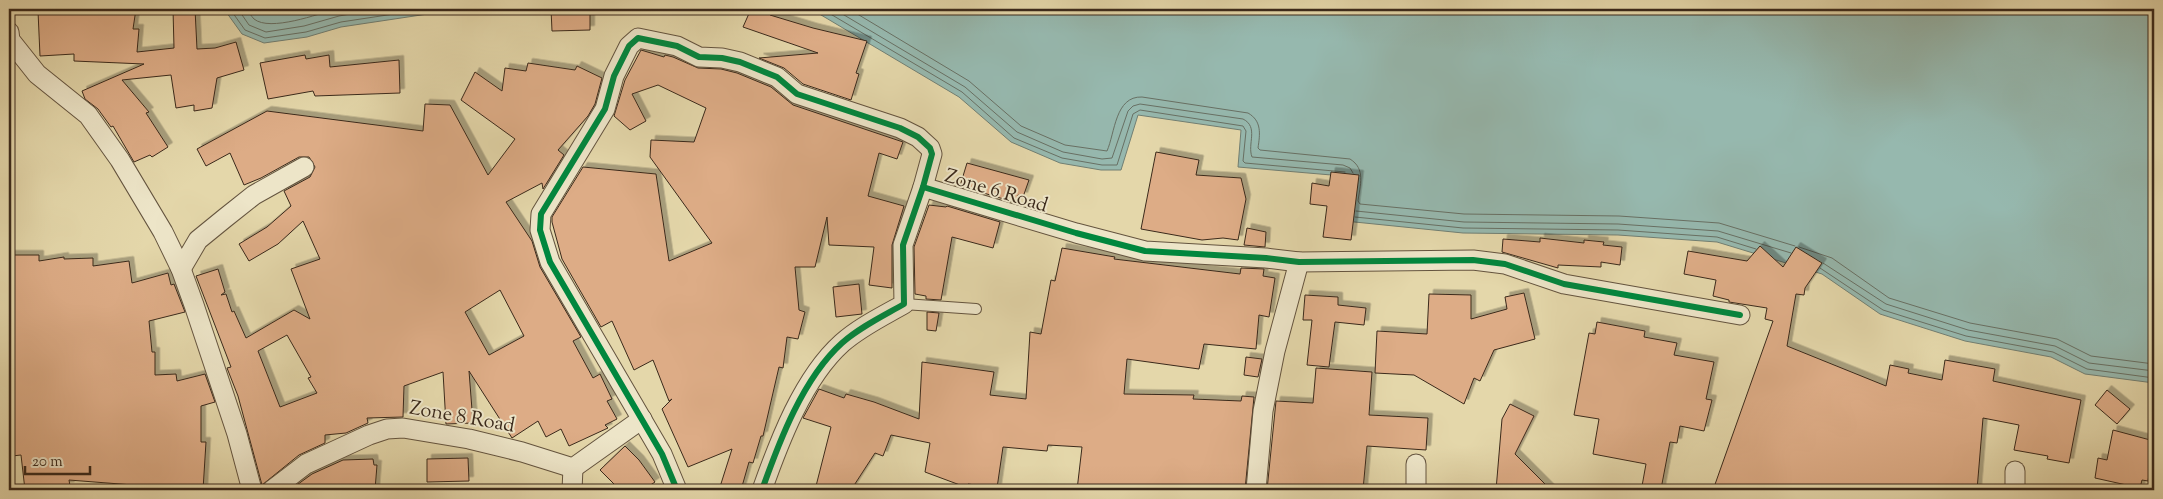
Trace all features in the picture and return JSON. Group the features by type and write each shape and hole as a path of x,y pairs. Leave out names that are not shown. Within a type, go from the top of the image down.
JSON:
{"street":[{"path":"9,32 10,40 37,74 88,115 110,145 163,232 181,269 215,364 252,490"},
{"path":"677,490 662,454 560,281 545,249 540,230 542,214 605,109 614,76 629,46 638,38 677,46 699,57 722,58 740,62 777,77 797,94 900,128 918,137 930,148 932,154 923,187"},
{"path":"181,269 198,240 254,195 304,167"},
{"name":"Zone 6 Road","path":"904,304 903,245 923,187 1076,233 1146,251 1266,258 1299,262 1473,260 1505,264 1564,284 1740,315"},
{"path":"1256,490 1265,402 1275,351 1299,262"},
{"path":"762,490 800,398 816,371 843,342 864,326 904,304"},
{"path":"572,490 573,468 642,419"},
{"name":"Zone 8 Road","path":"272,490 306,464 369,435 387,429 403,428 469,439 522,452 573,468"},
{"path":"1416,464 1416,490"},
{"path":"2015,471 2015,490"}],"lane":[{"path":"904,304 976,309"}],"water":[{"path":"224,9 461,9 341,27 307,37 264,43 242,34"},
{"path":"811,9 2154,9 2154,383 2085,374 2051,357 1965,341 1880,314 1822,274 1717,242 1618,235 1463,233 1335,220 1343,176 1238,167 1241,130 1138,115 1121,170 1101,170 1060,163 1011,142 959,97"}],"building":[{"path":"136,9 133,29 139,29 137,52 174,48 173,9 195,9 197,49 215,48 236,42 244,70 217,78 212,108 194,111 194,105 176,108 171,75 122,80 149,112 146,113 168,147 152,157 150,155 134,162 113,126 111,127 98,109 85,99 82,91 144,64 74,61 74,54 40,56 38,11"},
{"path":"551,9 590,9 590,30 552,31"},
{"path":"751,9 773,9 770,15 867,41 856,73 859,74 851,100 803,84 784,68 759,58 818,53 743,27"},
{"path":"641,50 664,57 665,55 673,57 698,68 721,69 737,73 771,87 793,105 903,142 897,159 879,153 868,196 904,206 892,245 892,288 869,285 874,247 829,245 827,217 815,267 795,267 799,310 805,312 798,339 787,337 783,368 779,367 763,436 761,436 753,463 749,462 741,490 719,490 732,449 688,467 662,409 672,399 669,401 653,360 634,370 612,321 601,327 562,259 552,222 552,217 583,167 656,174 669,261 712,243 650,157 651,140 694,142 706,108 658,85 632,94 646,121 630,130 614,116 625,80"},
{"path":"305,55 306,59 329,55 330,67 399,60 400,93 315,96 313,91 268,99 260,63"},
{"path":"528,63 575,70 577,66 602,78 595,104 588,116 558,150 564,155 543,189 542,183 506,202 532,241 540,267 581,337 573,341 593,378 600,374 612,399 607,401 617,419 605,425 608,428 569,446 561,429 546,437 538,421 512,438 469,371 473,423 446,424 443,372 404,386 403,417 367,418 368,423 346,433 325,435 325,443 299,455 262,485 238,396 227,368 231,367 196,276 218,269 225,292 221,295 226,294 232,312 234,311 246,338 294,310 310,319 291,269 320,259 303,221 278,244 249,261 239,244 267,227 291,206 284,191 310,177 315,167 309,157 299,157 244,185 230,153 206,166 197,149 267,111 423,131 425,104 450,105 488,175 515,139 461,100 475,72 502,91 505,68 526,71","holes":["500,290 524,336 489,355 465,312","287,335 311,377 308,378 317,393 280,407 258,351"]},
{"path":"1156,152 1199,160 1196,175 1241,178 1246,199 1238,240 1223,238 1202,240 1141,229"},
{"path":"967,163 1029,180 1023,197 1018,195 1017,203 960,186"},
{"path":"1331,172 1359,175 1351,240 1323,237 1327,206 1310,204 1312,183 1329,186"},
{"path":"929,205 947,206 1000,222 993,248 952,237 941,300 926,299 926,296 915,294 914,247"},
{"path":"1247,228 1266,232 1265,247 1244,245"},
{"path":"1540,238 1584,243 1584,240 1604,242 1603,245 1622,247 1620,265 1601,262 1601,267 1558,265 1558,268 1502,252 1503,239 1540,242"},
{"path":"1760,246 1783,267 1796,247 1822,263 1805,288 1804,295 1796,294 1787,346 1886,386 1890,365 1909,369 1908,373 1942,380 1945,360 1995,369 1993,381 2081,400 2069,463 2047,459 2048,456 2014,450 2019,425 1983,418 1977,490 1713,490 1773,321 1765,319 1767,308 1729,302 1729,300 1713,296 1716,280 1684,274 1688,251 1747,261"},
{"path":"1062,248 1115,257 1114,259 1240,274 1241,268 1264,269 1263,276 1275,278 1269,317 1259,315 1256,349 1204,344 1199,369 1127,359 1124,394 1194,395 1193,399 1241,401 1242,396 1254,397 1245,490 1077,490 1082,447 1048,445 1047,451 1003,447 997,488 968,484 968,488 925,472 930,443 891,435 883,456 875,453 851,490 815,490 831,427 803,418 819,389 844,398 846,394 874,402 919,419 922,362 994,372 990,395 1026,399 1030,332 1041,334 1051,280 1055,281"},
{"path":"9,255 39,255 39,261 64,257 64,259 93,258 93,266 129,261 132,283 168,273 171,285 174,284 185,312 149,321 152,352 155,352 155,375 176,374 177,381 205,374 215,402 201,406 201,442 206,442 203,490 134,490 133,485 69,480 70,486 25,490 21,455 12,456 9,439"},
{"path":"859,284 862,314 836,317 833,287"},
{"path":"1524,293 1535,339 1494,350 1480,381 1474,378 1464,404 1414,375 1375,373 1377,331 1427,334 1429,294 1471,295 1471,319 1507,309 1505,297"},
{"path":"1305,295 1338,297 1338,305 1366,308 1364,325 1335,322 1329,367 1307,365 1312,320 1303,320"},
{"path":"927,312 939,313 936,331 927,330"},
{"path":"1597,322 1645,331 1644,337 1677,343 1674,355 1714,362 1706,399 1712,400 1704,431 1680,426 1677,443 1670,442 1661,489 1642,486 1646,464 1593,454 1599,419 1574,415 1589,333 1595,334"},
{"path":"1246,357 1262,359 1258,377 1244,375"},
{"path":"1316,368 1372,372 1369,415 1428,418 1426,450 1367,446 1363,490 1267,490 1276,401 1313,403"},
{"path":"2107,390 2130,409 2117,424 2095,405"},
{"path":"1510,404 1534,416 1515,454 1551,490 1496,490 1502,419"},
{"path":"2113,430 2154,441 2148,481 2142,480 2140,488 2095,478 2098,458 2107,460"},
{"path":"625,446 639,460 655,482 643,490 620,490 600,470"},
{"path":"468,458 469,481 427,482 427,459"},
{"path":"373,459 374,465 377,465 375,490 290,490 312,474 343,460"}],"cycle path":[{"path":"677,490 662,454 550,262 540,230 541,214 605,109 614,76 629,46 638,38 677,46 699,57 722,58 740,62 777,77 797,94 900,128 918,137 930,148 932,154 923,187"},
{"path":"762,490 784,432 815,374 842,343 856,332 904,304 903,245 923,187 1076,233 1145,251 1266,258 1299,262 1473,260 1505,264 1564,284 1740,315"}]}
